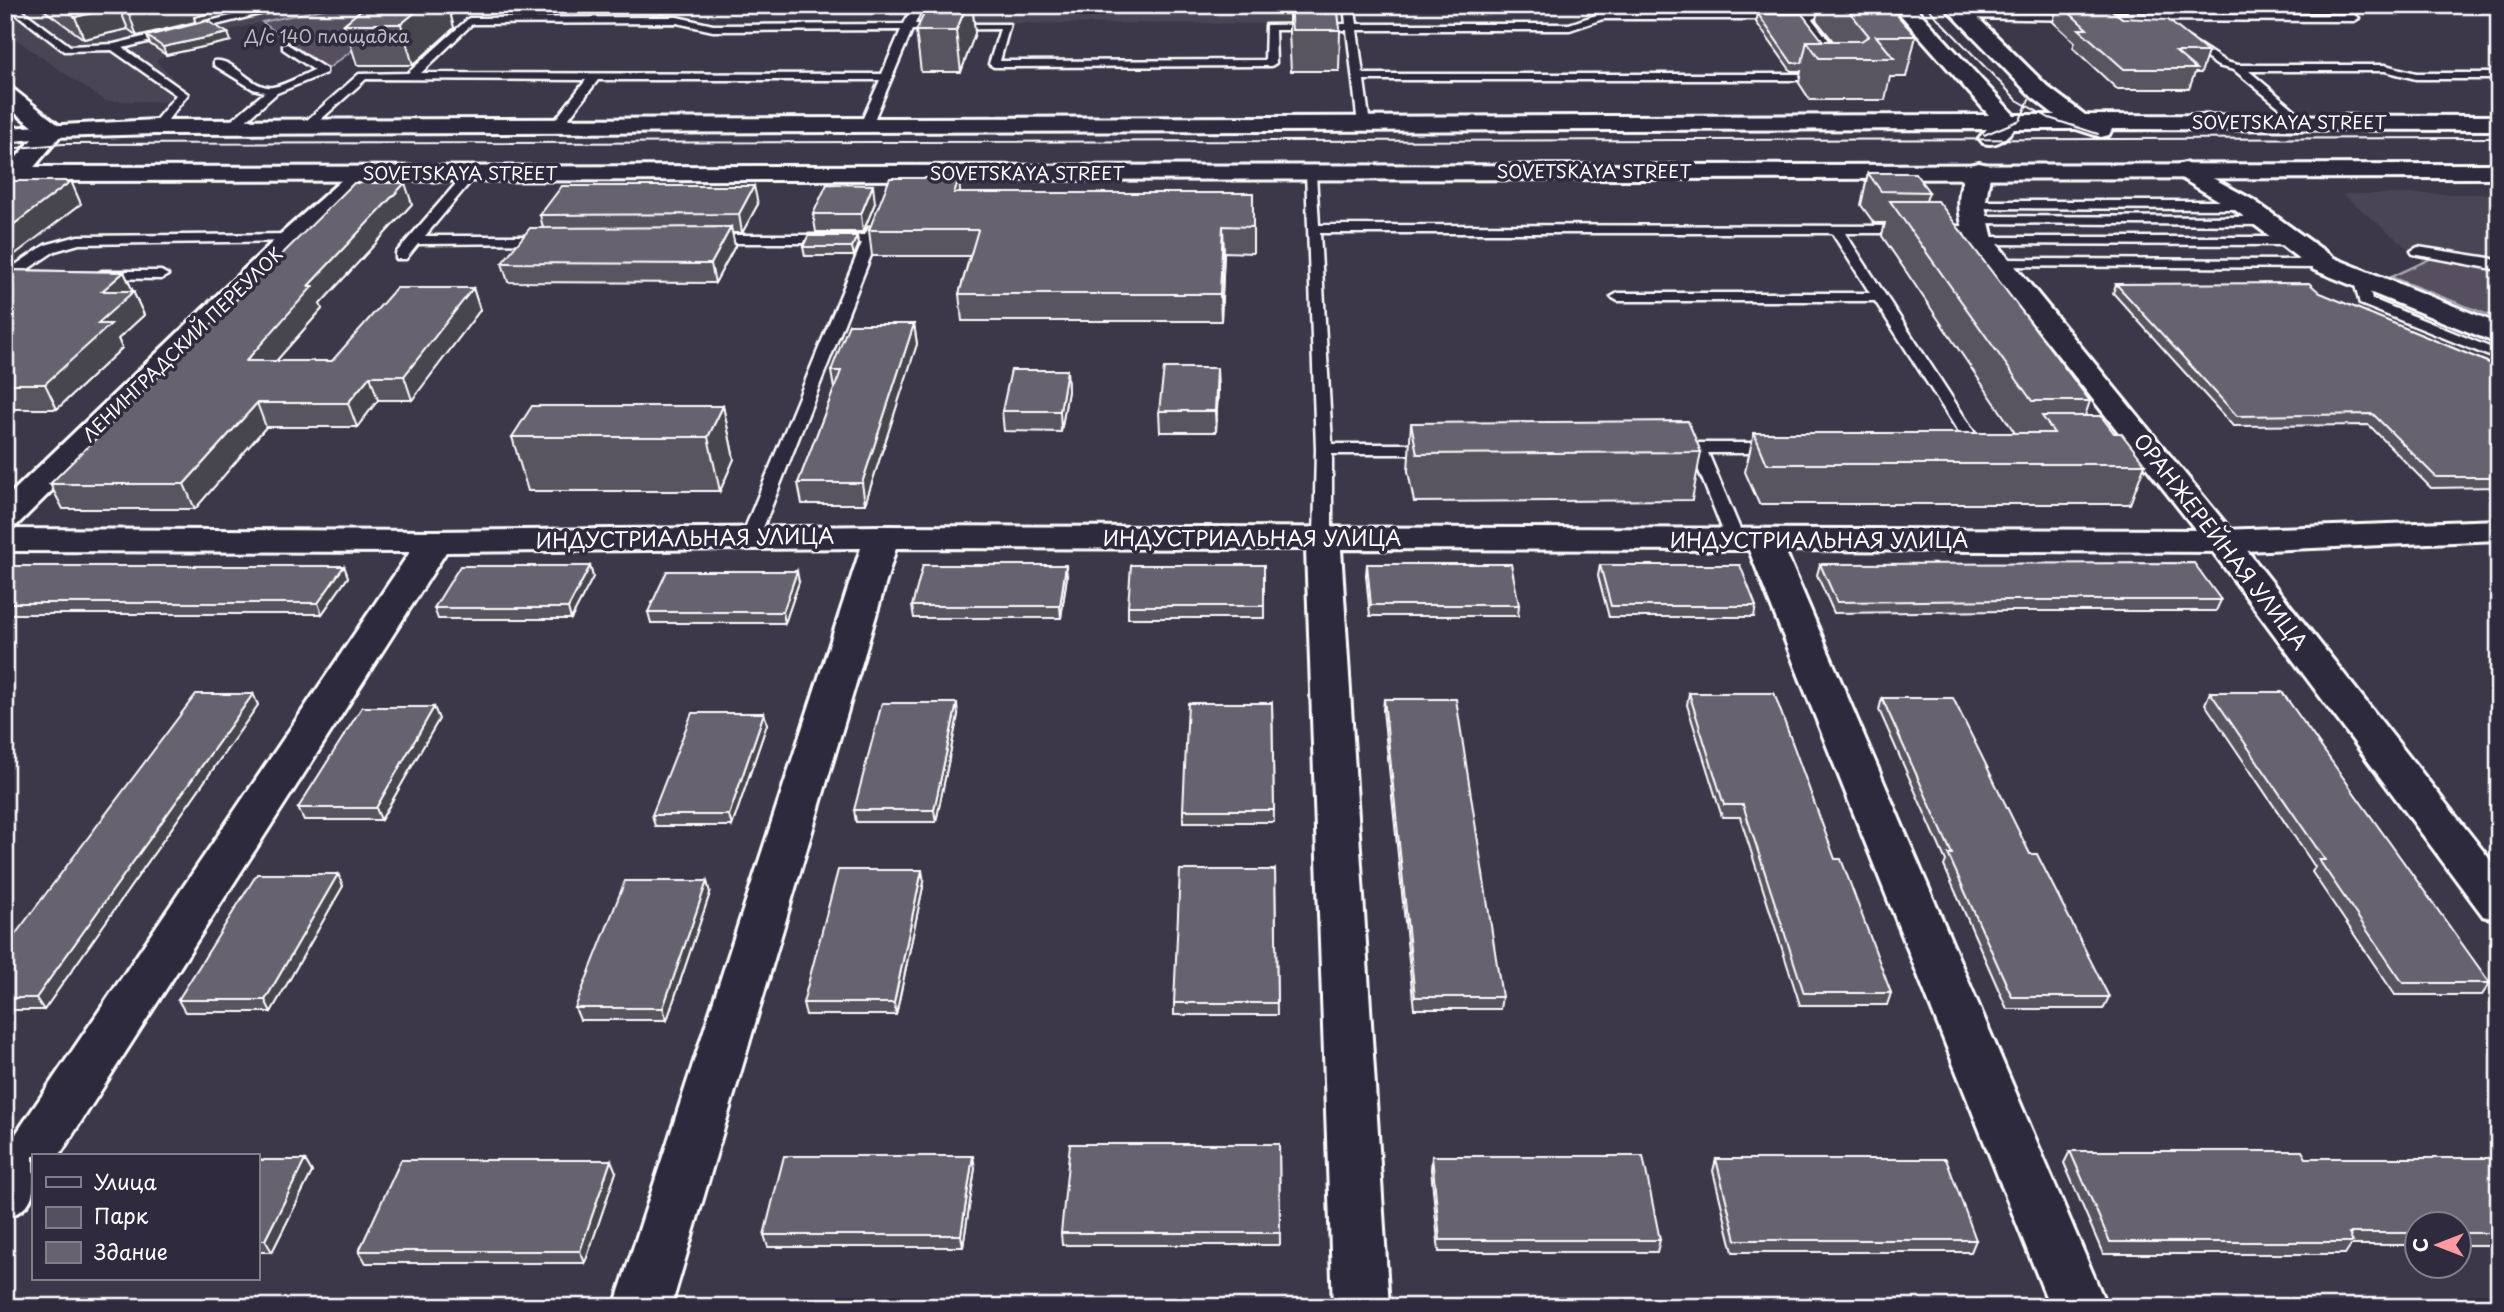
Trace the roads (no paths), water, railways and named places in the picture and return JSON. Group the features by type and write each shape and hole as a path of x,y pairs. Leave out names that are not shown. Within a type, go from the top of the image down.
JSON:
{"main road":[{"path":"1902,5 2008,122"},
{"path":"1959,11 2040,92 2079,122 2146,150 2185,170 2244,205 2324,264 2499,335"},
{"path":"5,94 53,130"},
{"path":"5,135 53,130 156,127 2008,122"},
{"path":"1979,232 1984,155 2008,122"},
{"name":"SOVETSKAYA STREET","path":"2008,122 2499,123"},
{"path":"9,176 53,130"},
{"name":"SOVETSKAYA STREET","path":"9,176 471,174 894,181 1310,174 1984,155 2049,170 2185,170"},
{"path":"2185,170 2499,171"},
{"name":"ЛЕНИНГРАДСКИЙ ПЕРЕУЛОК","path":"5,518 292,238 363,174"},
{"name":"ОРАНЖЕРЕЙНАЯ УЛИЦА","path":"1979,232 2135,447 2222,541 2499,904"},
{"name":"ИНДУСТРИАЛЬНАЯ УЛИЦА","path":"5,540 435,542 883,537 2222,541 2499,530"},
{"path":"642,1307 883,537"},
{"path":"1323,539 1361,1307"},
{"path":"1749,541 2079,1307"},
{"path":"5,1195 435,542"}],"lane":[{"path":"8,5 68,49 114,47 291,5"},
{"path":"865,127 918,5"},
{"path":"1349,5 1364,125"},
{"path":"411,76 469,22 677,20 713,28 1006,26 994,64 1271,63 1270,27 1570,27 1602,16 1805,16 1840,5"},
{"path":"2088,5 2120,33"},
{"path":"1959,11 2101,17 2354,18"},
{"path":"1805,16 1852,77"},
{"path":"2176,36 2192,41 2222,64 2238,68 2385,68 2416,76 2499,76"},
{"path":"114,47 182,94 156,127"},
{"path":"230,128 273,91 322,71 286,47"},
{"path":"218,63 257,87 273,91"},
{"path":"2238,68 2305,123"},
{"path":"304,128 363,76 886,77"},
{"path":"555,128 595,76"},
{"path":"1358,77 1838,77"},
{"path":"401,256 471,174"},
{"path":"1310,174 1324,449 1323,539"},
{"path":"1979,232 2244,205"},
{"path":"751,537 881,213"},
{"path":"1979,232 2267,221"},
{"path":"1313,229 1836,229 2293,241"},
{"path":"1836,229 1983,447 1950,447"},
{"path":"1979,232 2324,264"},
{"path":"8,277 50,248 78,240 292,238"},
{"path":"691,239 870,239"},
{"path":"415,240 567,240"},
{"path":"2418,251 2484,261 2499,267"},
{"path":"8,277 38,275"},
{"path":"93,275 161,275"},
{"path":"2360,278 2365,301 2499,356"},
{"path":"1618,298 1880,297"},
{"path":"1657,448 1791,448"},
{"path":"1698,448 1749,541"},
{"path":"1324,449 1449,449"}],"tram line":[{"path":"1925,5 2017,100 2027,105"},
{"path":"2027,105 2029,100"},
{"path":"1984,135 2020,120 2027,105"},
{"path":"2027,105 2049,118 2098,134"},
{"path":"5,149 63,144 2499,138"}],"park label":[{"name":"Д/с 140 площадка","path":"327,37"}]}
